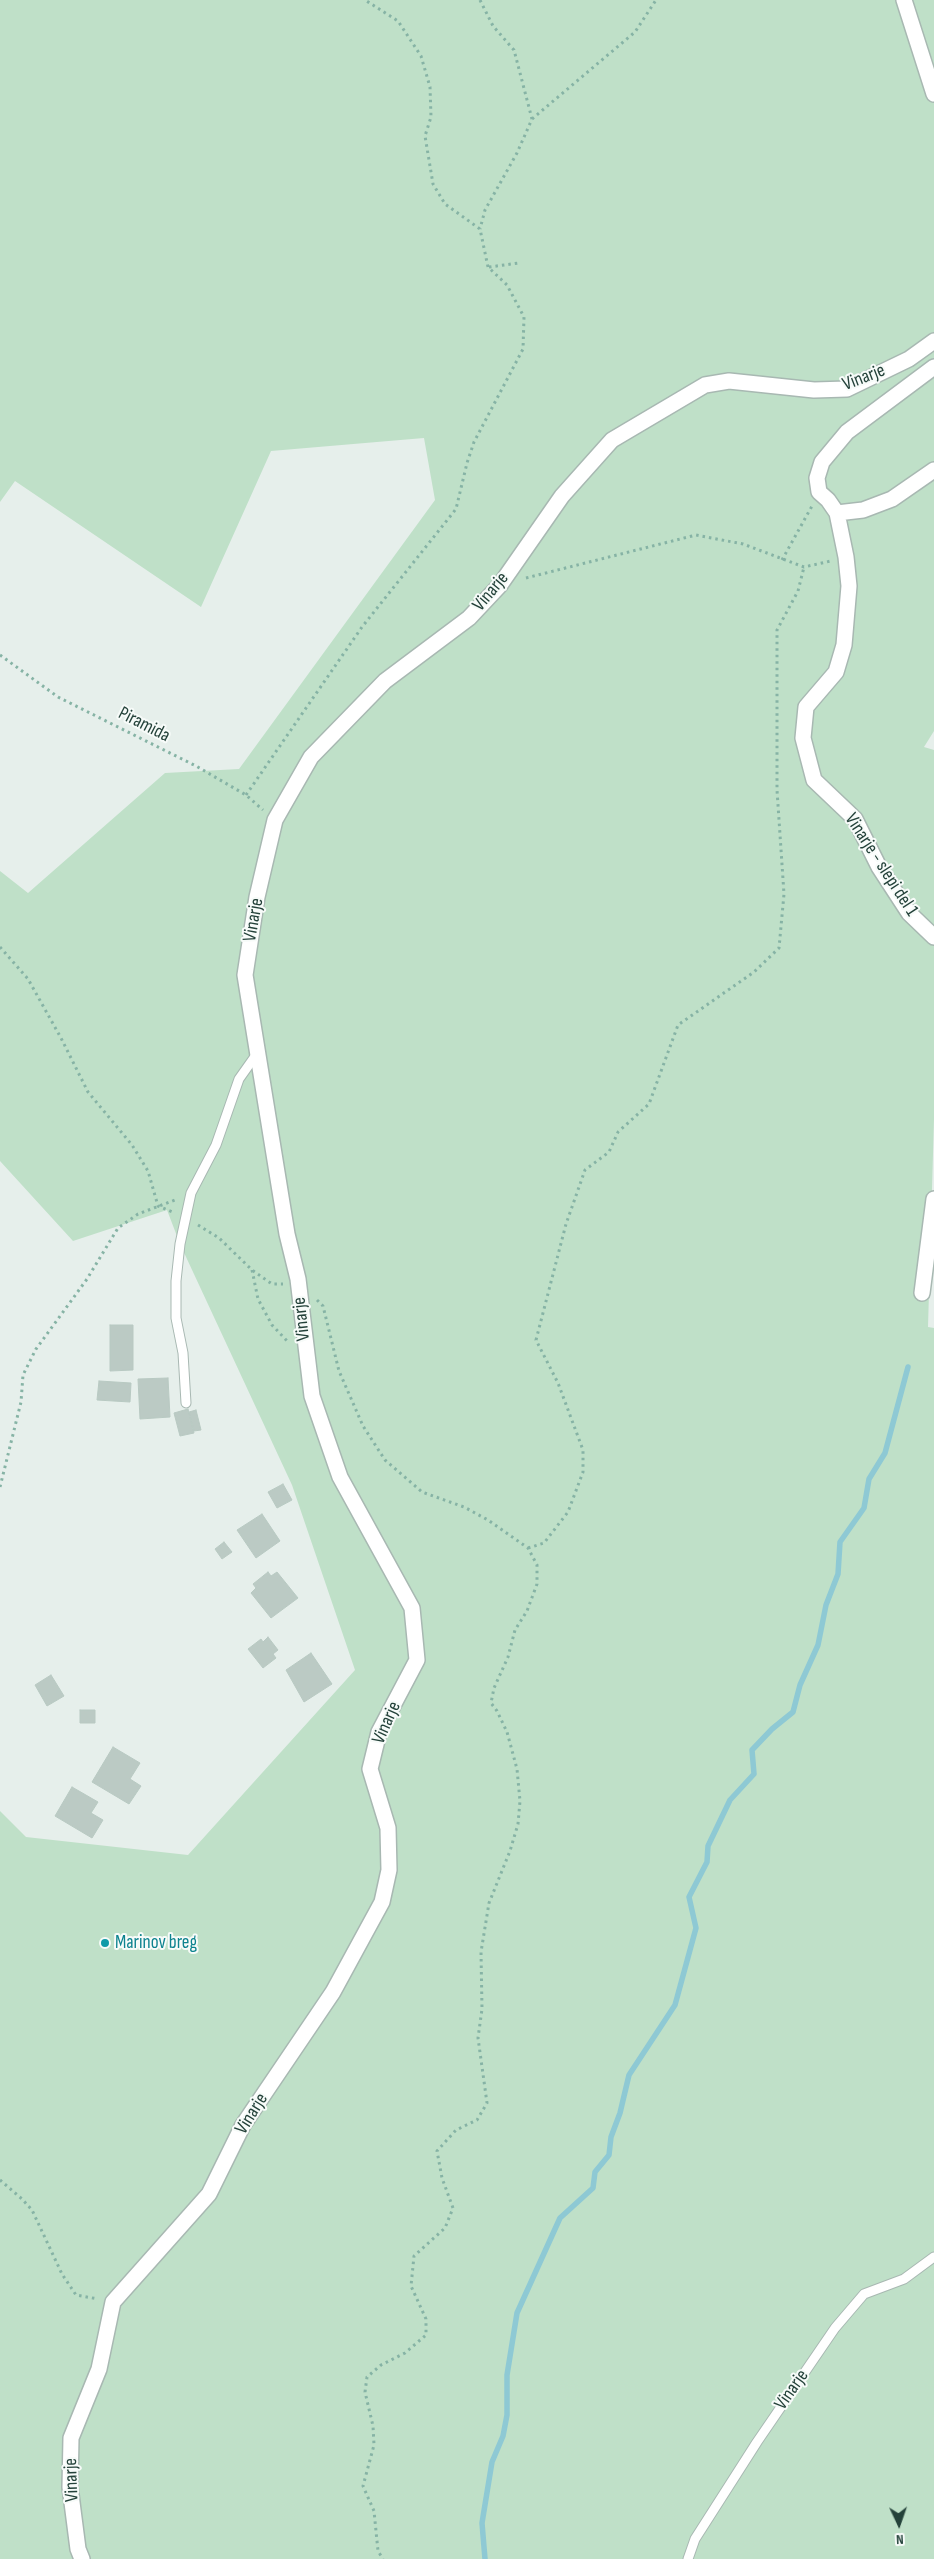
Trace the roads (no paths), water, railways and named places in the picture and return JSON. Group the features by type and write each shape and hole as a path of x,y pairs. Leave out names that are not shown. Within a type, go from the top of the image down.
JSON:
{"street":[{"path":"904,0 934,94"},
{"name":"Vinarje","path":"82,2559 78,2549 70,2487 71,2438 99,2369 114,2302 209,2194 243,2125 333,1992 382,1902 389,1870 388,1828 370,1768 380,1732 417,1660 412,1608 340,1477 312,1396 306,1360 298,1279 287,1234 276,1158 256,1055 245,975 257,897 275,820 311,757 385,681 469,618 500,585 562,496 612,440 705,384 729,380 814,390 847,389 909,359 934,341"},
{"name":"Vinarje","path":"837,513 828,500 819,492 817,478 822,462 847,432 934,367"},
{"path":"837,513 863,510 892,498 934,470"},
{"name":"Vinarje - slepi del 1","path":"837,513 846,557 849,586 844,645 836,672 806,707 803,738 814,780 855,819 880,867 909,913 934,938"},
{"path":"922,1293 934,1199"}],"lane":[{"path":"186,1402 183,1353 176,1318 176,1280 185,1218 191,1193 216,1145 239,1080 256,1055"},
{"name":"Vinarje","path":"688,2559 695,2539 710,2514 756,2442 835,2328 864,2294 904,2279 934,2257"}],"waterway":[{"path":"485,2559 482,2523 492,2462 503,2436 507,2415 507,2375 517,2313 560,2218 593,2188 595,2172 609,2155 611,2137 620,2113 629,2075 675,2005 696,1928 689,1897 707,1862 708,1846 730,1800 754,1774 752,1750 772,1729 793,1712 800,1685 818,1645 826,1605 838,1574 840,1542 864,1508 869,1479 885,1453 908,1367"}],"place":[{"name":"Marinov breg","path":"105,1943"}]}
